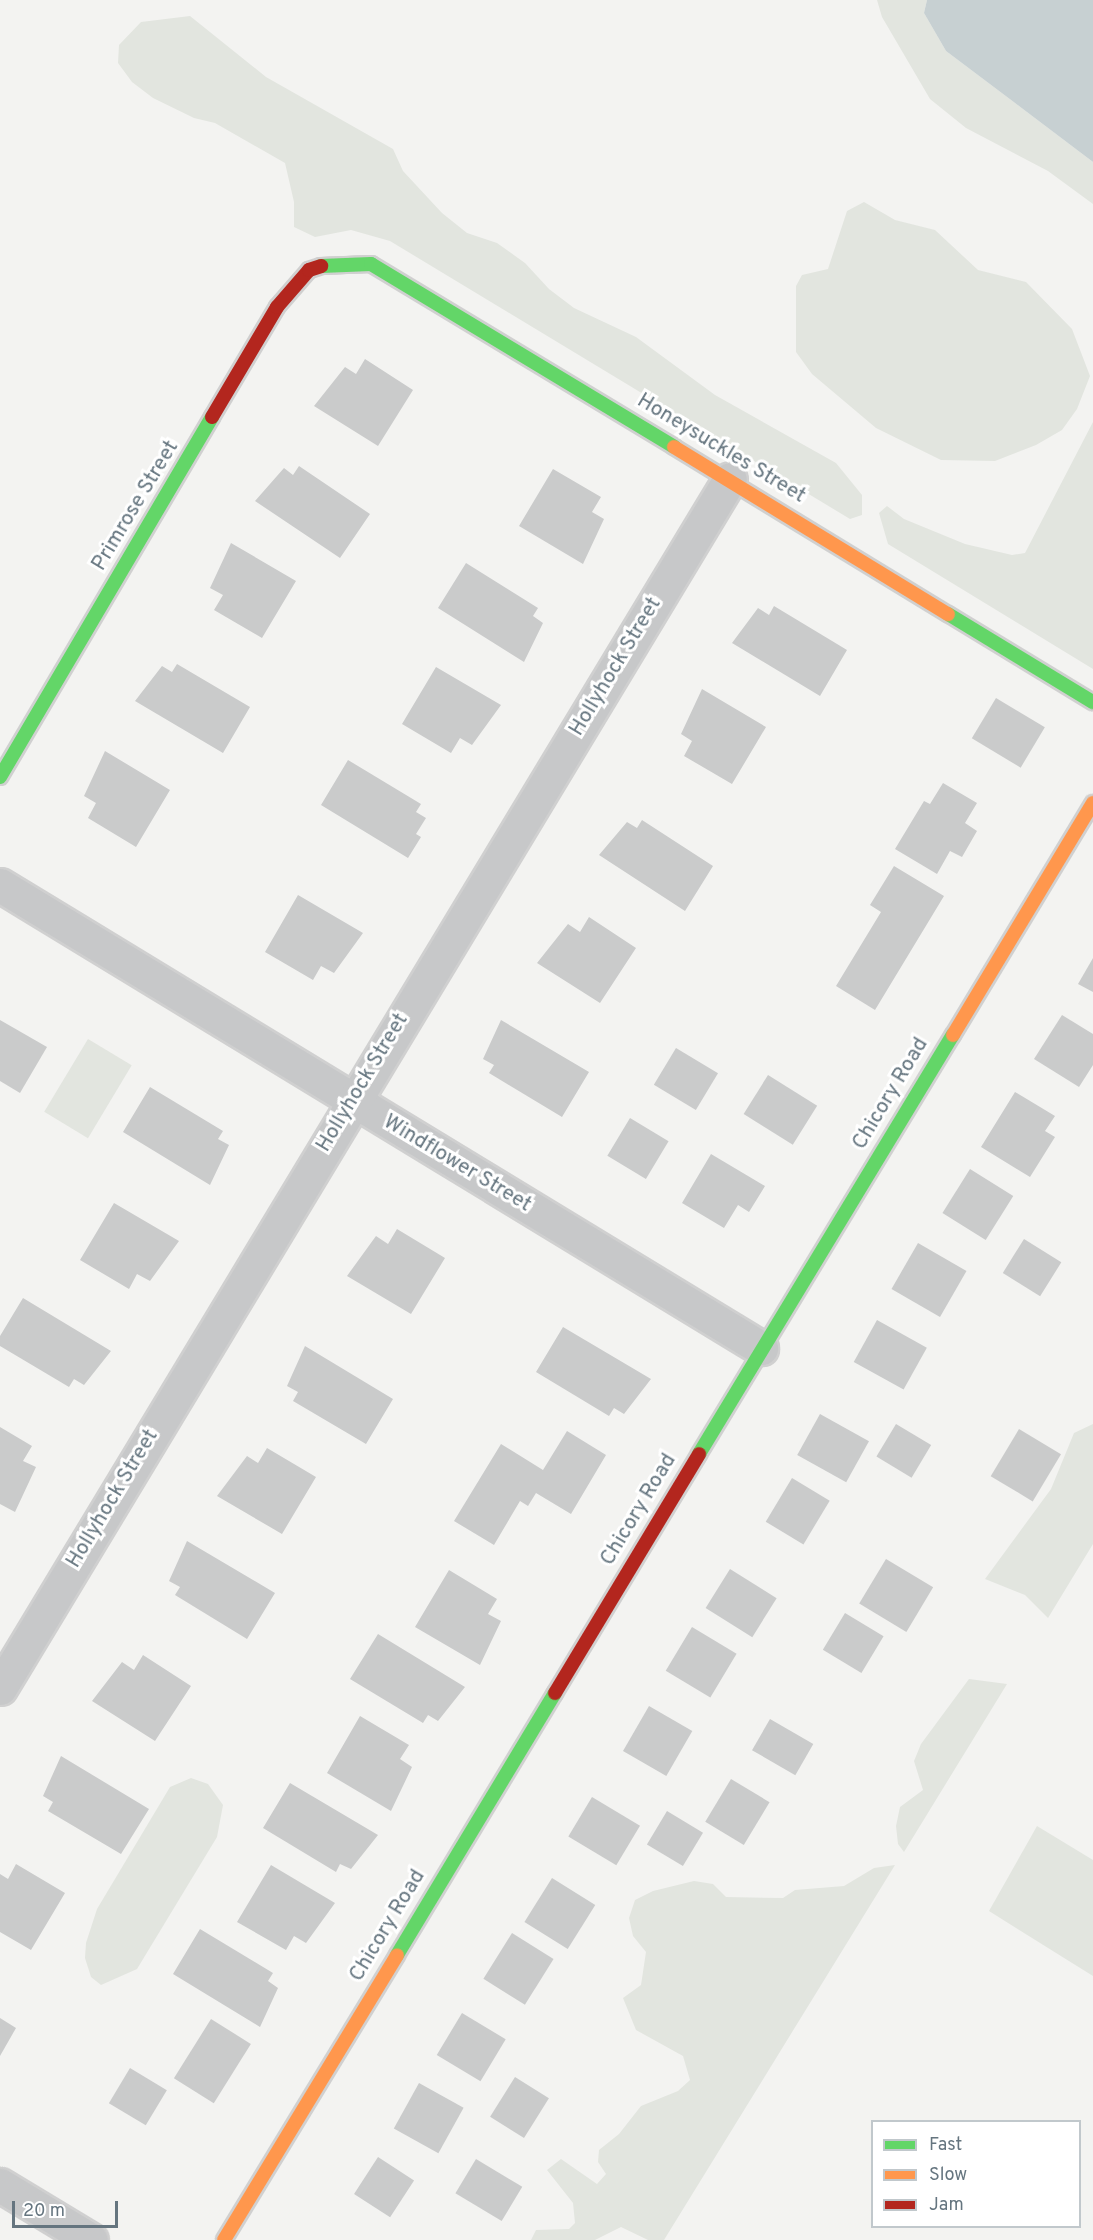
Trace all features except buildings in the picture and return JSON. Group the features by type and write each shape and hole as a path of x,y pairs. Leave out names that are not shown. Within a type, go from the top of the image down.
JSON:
{"street":[{"name":"Honeysuckles Street","path":"318,266 350,262 371,264 388,273 730,479 1093,702"},
{"name":"Primrose Street","path":"0,777 278,307 300,277 318,266"},
{"name":"Hollyhock Street","path":"0,1688 352,1100 730,479"},
{"name":"Chicory Road","path":"224,2240 761,1348 1093,803"},
{"name":"Windflower Street","path":"0,885 761,1348"},
{"path":"0,2185 91,2240"}],"shaded area":[{"path":"877,0 927,0 924,13 946,51 1093,162 1093,204 1048,171 966,128 930,99 882,17"},
{"path":"927,0 1093,0 1093,162 946,51 924,13"},
{"path":"190,16 266,77 393,149 403,171 442,213 467,233 497,243 525,263 549,289 574,308 636,337 715,395 836,463 862,495 862,515 850,519 390,241 351,230 315,237 294,227 294,202 285,163 215,123 194,118 153,98 132,82 118,63 119,45 141,22"},
{"path":"864,202 895,220 935,230 978,270 1026,282 1072,329 1090,376 1077,409 1062,430 1036,445 995,461 941,460 876,428 812,374 796,352 796,286 802,275 828,269 847,211"},
{"path":"1093,422 1093,669 888,544 879,513 887,506 904,519 965,544 1012,555 1025,553"},
{"path":"88,1039 132,1065 88,1138 44,1112"},
{"path":"1093,1424 1093,1544 1048,1618 1025,1595 985,1579 1051,1489 1074,1433"},
{"path":"969,1679 1007,1684 904,1852 898,1844 896,1826 900,1807 923,1790 914,1761 921,1744"},
{"path":"191,1778 208,1784 223,1805 217,1837 137,1969 101,1985 91,1977 85,1958 86,1943 97,1909 170,1787"},
{"path":"1037,1826 1093,1860 1093,1976 989,1911"},
{"path":"895,1865 664,2240 648,2240 621,2227 595,2240 531,2240 536,2230 569,2229 575,2223 573,2203 547,2170 561,2159 597,2184 606,2174 598,2162 599,2150 619,2134 641,2106 678,2091 690,2080 683,2056 636,2030 623,1998 641,1985 646,1952 633,1936 629,1918 635,1900 653,1891 694,1881 713,1884 726,1897 783,1898 795,1890 844,1886 874,1868"}],"traffic: fast":[{"path":"321,266 371,264 674,447"},
{"path":"0,777 212,417"},
{"path":"948,614 1093,702"},
{"path":"699,1454 953,1035"},
{"path":"397,1955 555,1693"}],"traffic: slow":[{"path":"674,447 948,614"},
{"path":"953,1035 1093,803"},
{"path":"224,2240 397,1955"}],"traffic: jam":[{"path":"212,417 277,307 309,270 321,266"},
{"path":"555,1693 699,1454"}]}
